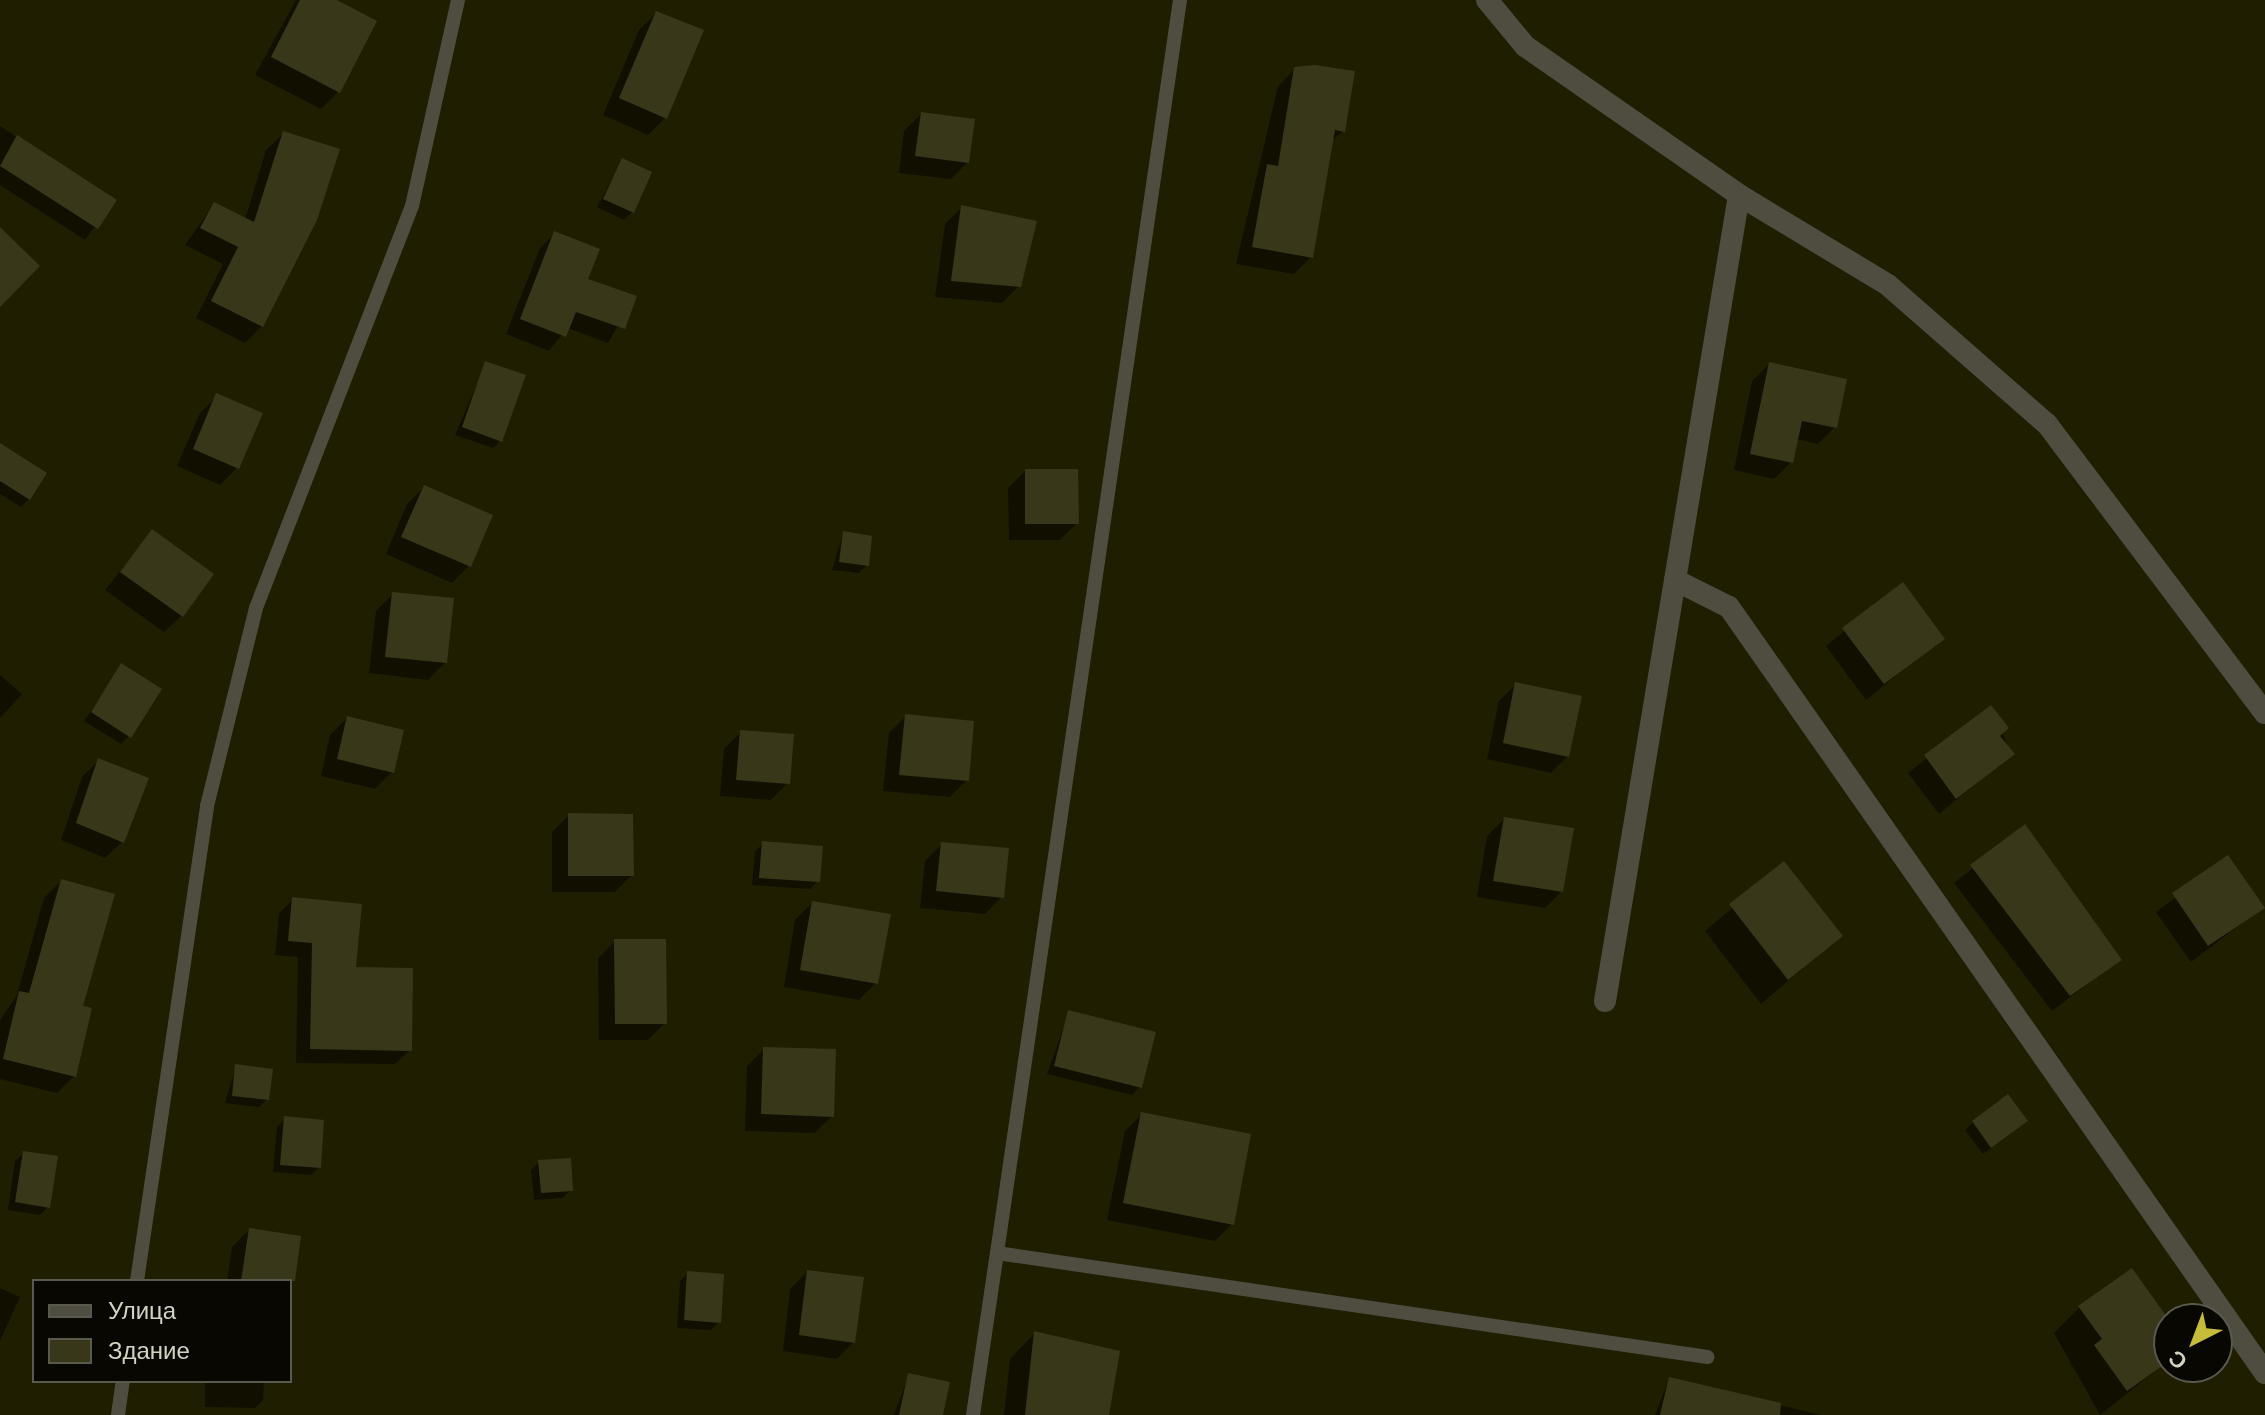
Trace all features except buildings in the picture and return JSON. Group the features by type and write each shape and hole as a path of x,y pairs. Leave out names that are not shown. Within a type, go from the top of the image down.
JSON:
{"street":[{"path":"1487,0 1525,46 1739,195 1888,285 2047,424 2265,713"},
{"path":"1605,1001 1739,195"},
{"path":"1675,580 1729,607 2265,1373"}],"lane":[{"path":"137,1279 207,806 256,608 412,206 458,0"},
{"path":"973,1415 1180,0"},
{"path":"997,1253 1707,1357"},
{"path":"118,1415 123,1383"}]}
